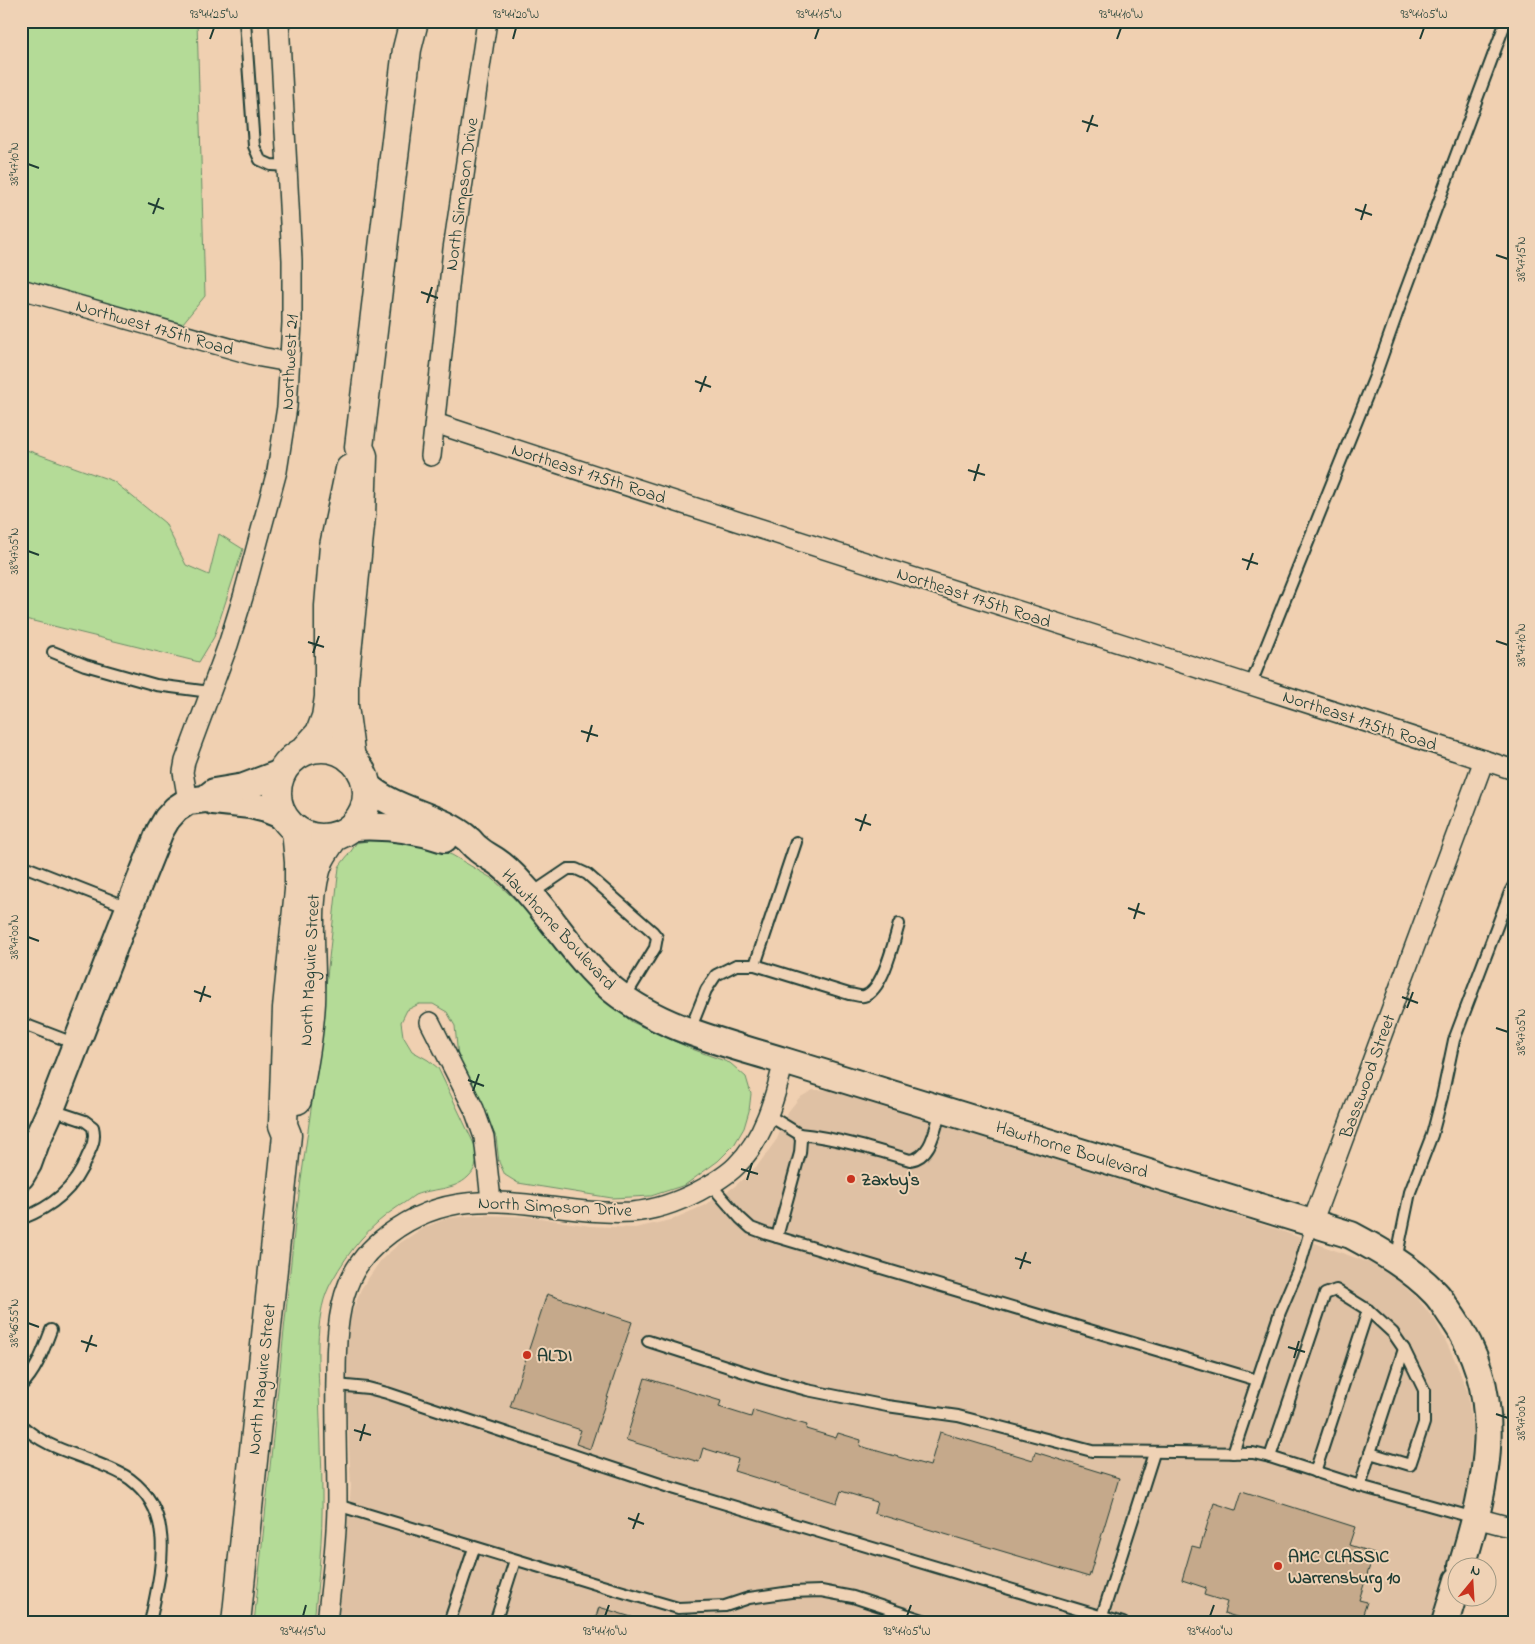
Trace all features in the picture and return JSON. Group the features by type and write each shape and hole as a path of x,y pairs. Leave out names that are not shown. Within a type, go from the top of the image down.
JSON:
{"main road":[{"path":"351,759 344,706 344,682 361,516 363,456 359,447 406,58 414,21"},
{"path":"304,751 313,749 333,750 351,759 358,767 366,785 366,799 363,810 343,832 316,838 306,835 288,822 278,795 281,773 288,763 304,751 320,732 326,717 329,697 330,606 334,546 352,456 359,447"},
{"name":"North Maguire Street","path":"287,1135 283,1125 287,1008 299,890 299,862 288,822"},
{"name":"North Maguire Street","path":"236,1623 287,1135 293,1126 309,1032 311,1002 311,910 314,884 320,861 343,832"}],"street":[{"name":"Northwest 21","path":"196,800 183,772 185,761 243,597 277,471 287,408 292,323 292,260 279,21"},
{"name":"North Simpson Drive","path":"432,456 453,249 487,21"},
{"name":"Northwest 175th Road","path":"21,289 261,357 289,362"},
{"name":"Northeast 175th Road","path":"435,423 1514,770"},
{"name":"Basswood Street","path":"1312,1223 1484,760"},
{"path":"21,1176 51,1110 129,908 160,831 167,819 176,809 214,792 244,787 281,773"},
{"name":"Hawthorne Boulevard","path":"366,785 381,796 426,815 454,830 498,863 521,883 589,966 613,990 648,1013 690,1031 784,1061 1351,1235 1409,1270 1436,1294 1462,1332 1477,1362 1484,1394 1488,1434 1486,1470 1476,1518 1465,1556"},
{"path":"196,800 250,805 266,809 288,822"},
{"name":"Hawthorne Boulevard","path":"343,832 374,825 412,829 465,849 478,849"},
{"path":"430,1022 474,1109 484,1137 491,1200"},
{"name":"North Simpson Drive","path":"327,1623 337,1505 337,1335 347,1286 358,1263 380,1241 403,1223 430,1211 466,1202 491,1200 578,1210 632,1212 657,1208 685,1199 711,1185 736,1166 751,1147 768,1114 776,1093 784,1061"},
{"path":"1476,1518 1514,1528"},
{"path":"1445,1623 1450,1606"}],"lane":[{"path":"245,21 254,146 260,160 271,165 288,166"},
{"path":"1251,684 1375,376 1506,21"},
{"path":"53,652 85,665 156,685 210,692"},
{"path":"755,965 796,842"},
{"path":"21,865 129,908"},
{"path":"530,894 568,869 576,869 587,874 653,932 657,937 655,948 624,998"},
{"path":"1396,1262 1410,1192 1432,1135 1454,1040 1514,885"},
{"path":"690,1031 706,990 716,976 736,965 755,965 849,994 864,996 874,990 881,979 899,924"},
{"path":"21,1023 76,1044"},
{"path":"768,1114 799,1134 823,1136 910,1160 918,1159 927,1150 941,1109"},
{"path":"21,1219 45,1209 72,1185 83,1168 94,1142 93,1127 85,1122 51,1110"},
{"path":"777,1238 800,1153 801,1140 799,1134"},
{"path":"711,1185 751,1228 777,1238 1256,1380"},
{"path":"1233,1453 1280,1312 1300,1265 1312,1223"},
{"path":"1270,1457 1325,1294 1336,1290 1368,1310 1393,1333 1404,1349 1424,1390 1424,1422 1410,1465 1370,1452"},
{"path":"1316,1472 1368,1310"},
{"path":"21,1386 37,1366 51,1330"},
{"path":"648,1341 806,1390 887,1406 958,1416 1092,1451 1233,1453 1270,1457 1360,1486 1476,1518"},
{"path":"1360,1486 1404,1349"},
{"path":"336,1385 387,1392 669,1487 1122,1623"},
{"path":"21,1425 36,1439 50,1446 95,1462 128,1477 151,1500 158,1514 162,1542 158,1580 150,1623"},
{"path":"1102,1616 1154,1453"},
{"path":"337,1505 474,1548 678,1608 725,1606 749,1598 791,1592 821,1591 853,1597 932,1623"},
{"path":"449,1623 474,1548"},
{"path":"495,1623 515,1560"}],"shaded area":[{"path":"813,1090 831,1090 1276,1229 1370,1263 1397,1280 1418,1299 1436,1322 1454,1358 1468,1393 1472,1429 1470,1468 1460,1528 1451,1556 1448,1556 1448,1566 1430,1623 338,1623 351,1487 344,1347 350,1318 361,1289 381,1260 400,1243 423,1228 448,1218 482,1215 534,1217 590,1226 635,1228 671,1220 703,1206 734,1187 758,1165 777,1139 788,1112 799,1098"}],"green space":[{"path":"21,21 197,21 205,296 178,329 21,278"},
{"path":"21,448 113,481 165,523 186,565 209,575 219,534 243,549 214,637 199,662 21,618"},
{"path":"377,839 421,844 452,855 493,879 522,906 592,990 632,1022 692,1049 730,1063 746,1077 751,1094 749,1111 744,1128 734,1145 718,1161 685,1185 651,1196 612,1198 518,1183 505,1175 499,1162 496,1137 458,1057 455,1026 447,1012 433,1004 419,1004 407,1010 401,1022 403,1036 412,1051 438,1068 475,1146 475,1166 471,1174 462,1182 450,1187 415,1195 388,1213 353,1249 326,1293 318,1335 322,1510 314,1623 254,1623 295,1223 318,1059 339,867 356,843"}],"building":[{"path":"547,1294 632,1322 590,1449 576,1444 581,1430 510,1407"},
{"path":"645,1378 721,1401 719,1407 751,1417 753,1410 807,1425 806,1429 836,1438 838,1433 861,1440 860,1446 930,1466 940,1432 1033,1460 1035,1452 1119,1478 1089,1577 874,1513 877,1502 841,1491 837,1503 734,1471 738,1459 703,1448 699,1462 626,1440"},
{"name":"AMC CLASSIC Warrensburg 10","path":"1242,1491 1355,1527 1349,1545 1374,1553 1359,1600 1367,1602 1360,1623 1255,1623 1224,1613 1227,1602 1204,1595 1206,1588 1182,1580 1192,1546 1200,1548 1214,1503 1236,1510"},
{"path":"599,1607 641,1620 641,1623 594,1623"}],"place":[{"name":"Zaxby's","path":"851,1179"},
{"name":"ALDI","path":"527,1355"},
{"name":"AMC CLASSIC Warrensburg 10","path":"1278,1566"}]}
